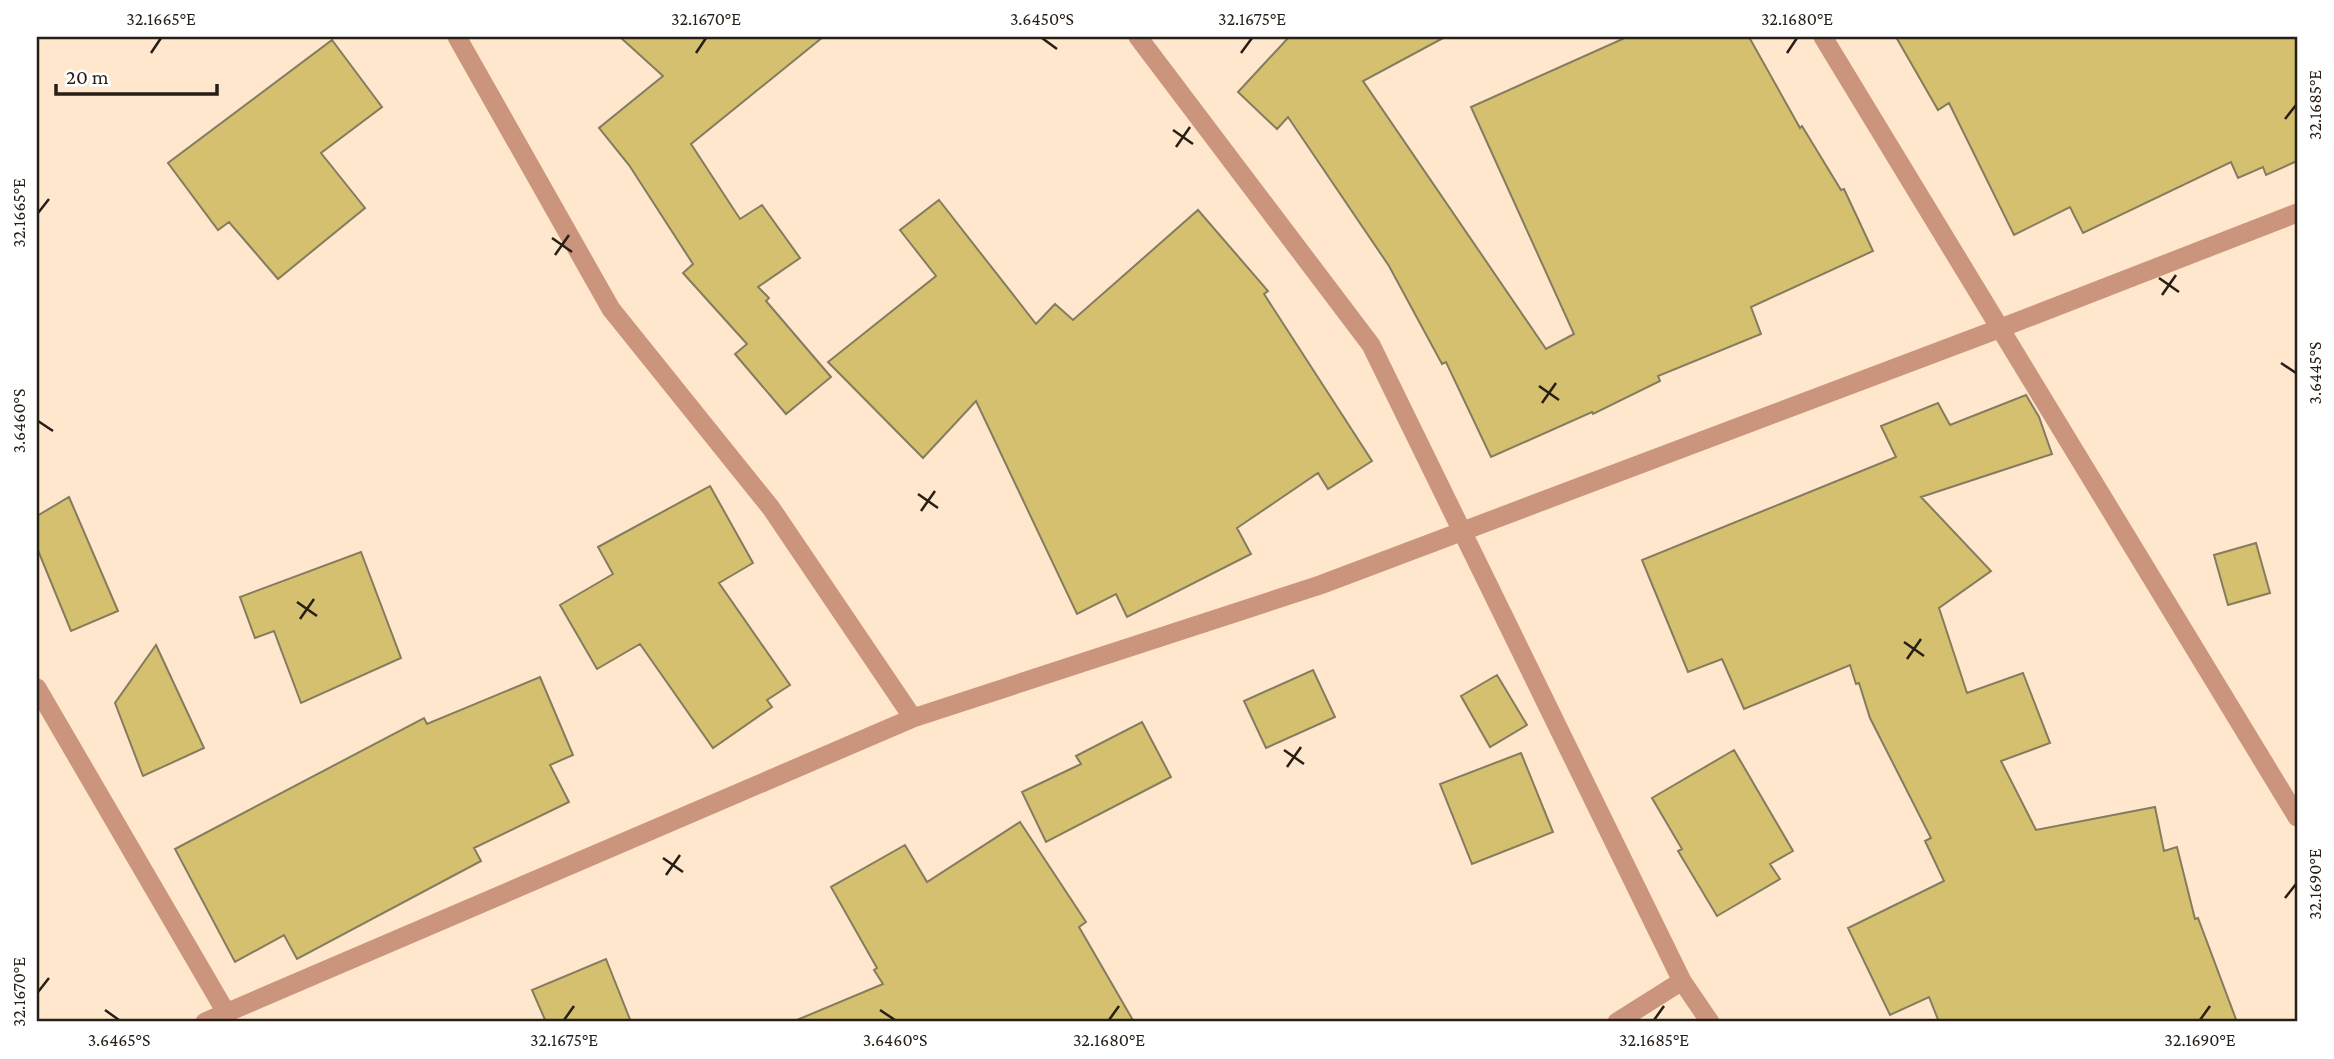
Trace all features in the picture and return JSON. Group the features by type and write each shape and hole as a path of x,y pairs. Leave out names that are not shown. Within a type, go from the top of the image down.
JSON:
{"street":[{"path":"457,37 611,309 771,508 913,718"},
{"path":"1138,37 1371,345 1682,981 1710,1022"},
{"path":"1823,37 2297,817"},
{"path":"205,1022 913,718 1320,585 2001,328 2297,213"},
{"path":"37,688 228,1014"},
{"path":"1617,1022 1682,981"}],"building":[{"path":"620,37 823,37 691,144 740,219 762,205 800,258 758,287 769,298 766,301 831,377 786,414 735,354 747,344 683,273 693,264 629,165 599,128 663,76"},
{"path":"1289,37 1445,37 1363,81 1546,349 1574,334 1471,107 1627,37 1749,37 1800,128 1802,126 1841,190 1844,189 1873,251 1751,307 1761,334 1658,376 1660,381 1593,414 1592,412 1491,457 1446,362 1442,364 1389,266 1288,117 1277,129 1238,92"},
{"path":"1896,37 2297,37 2297,161 2266,175 2263,167 2238,178 2231,162 2083,233 2070,207 2014,235 1949,103 1938,110"},
{"path":"332,40 382,107 321,153 365,208 278,279 229,222 218,230 168,163"},
{"path":"939,200 1036,324 1055,304 1073,320 1198,210 1268,291 1264,294 1372,461 1328,489 1318,473 1237,528 1251,554 1127,617 1116,594 1077,614 976,401 923,458 828,362 936,276 900,230"},
{"path":"2026,395 2039,417 2052,454 1921,497 1991,571 1939,608 1967,693 2023,673 2050,743 2001,761 2036,830 2155,807 2164,851 2177,847 2195,919 2198,918 2237,1022 1939,1022 1929,997 1890,1015 1848,928 1944,881 1925,841 1931,838 1870,718 1850,665 1744,709 1722,659 1688,672 1642,560 1896,457 1881,426 1938,403 1950,425"},
{"path":"710,486 753,563 719,583 790,685 767,700 772,707 713,748 640,644 597,669 560,605 613,574 598,547"},
{"path":"69,497 118,611 71,631 37,548 37,516"},
{"path":"2256,543 2270,593 2228,605 2214,555"},
{"path":"361,552 401,658 301,703 274,631 255,638 240,597"},
{"path":"156,645 204,748 143,776 115,703"},
{"path":"1313,670 1335,717 1266,748 1244,701"},
{"path":"1497,675 1527,725 1490,747 1461,696"},
{"path":"540,677 573,755 550,765 569,802 474,848 481,861 297,959 284,935 235,962 175,849 424,718 427,724"},
{"path":"1142,722 1171,777 1046,842 1022,792 1081,764 1076,756"},
{"path":"1734,750 1793,851 1770,864 1780,879 1717,916 1678,851 1682,849 1652,798"},
{"path":"1521,753 1553,832 1472,864 1440,784"},
{"path":"1020,822 1086,922 1079,927 1134,1022 792,1022 883,984 874,970 877,968 831,887 905,845 927,882"},
{"path":"606,959 631,1022 546,1022 532,990"}]}
